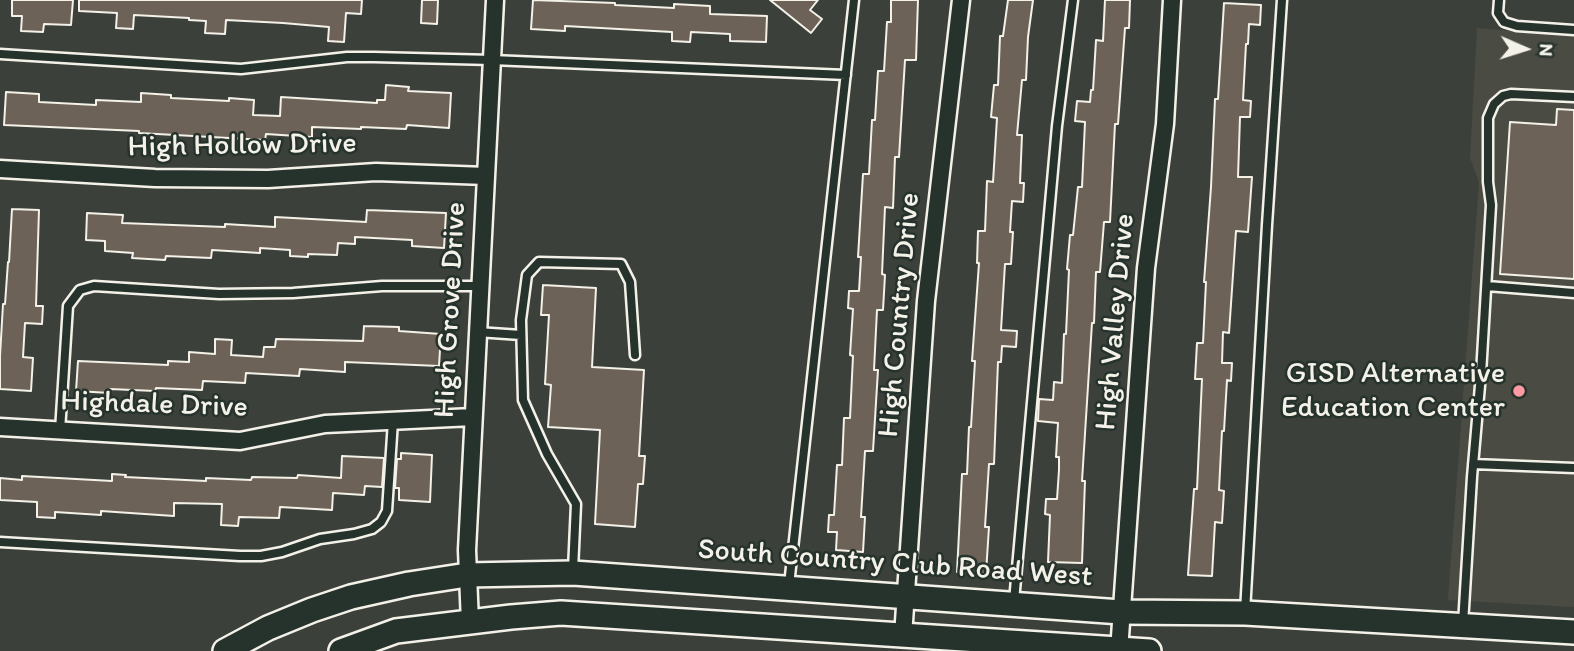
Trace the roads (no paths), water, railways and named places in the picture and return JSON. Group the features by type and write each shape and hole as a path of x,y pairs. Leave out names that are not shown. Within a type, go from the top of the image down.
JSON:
{"street":[{"name":"High Grove Drive","path":"470,623 467,575 473,417 495,0"},
{"name":"High Country Drive","path":"903,636 926,300 961,0"},
{"name":"High Valley Drive","path":"1119,650 1146,268 1165,124 1172,0"},
{"name":"High Hollow Drive","path":"0,169 155,178 268,179 376,172 486,176"},
{"name":"Highdale Drive","path":"0,427 240,441 325,424 473,417"},
{"name":"South Country Club Road West","path":"225,651 268,628 351,597 467,575 573,573 1121,612 1245,613 1574,632"},
{"path":"341,651 396,631 561,613 1149,651"}],"lane":[{"path":"789,588 855,0"},
{"path":"1014,604 1055,139 1073,0"},
{"path":"1245,613 1282,0"},
{"path":"1499,0 1498,13 1504,22 1517,26 1574,30"},
{"path":"0,54 241,69 348,57 492,60 846,75"},
{"path":"1463,625 1491,205 1488,182 1488,118 1494,104 1503,96 1511,94 1574,97"},
{"path":"573,573 576,504 547,454 523,400 521,320 527,275 538,262 621,264 630,282 635,355"},
{"path":"60,430 68,306 80,290 93,286 219,294 293,293 382,286 480,286"},
{"path":"1486,286 1574,293"},
{"path":"477,332 521,335"},
{"path":"0,541 261,556 320,539 372,529 381,522 387,511 393,421"},
{"path":"1473,464 1574,468"}],"place":[{"name":"GISD Alternative Education Center","path":"1519,391"}]}
